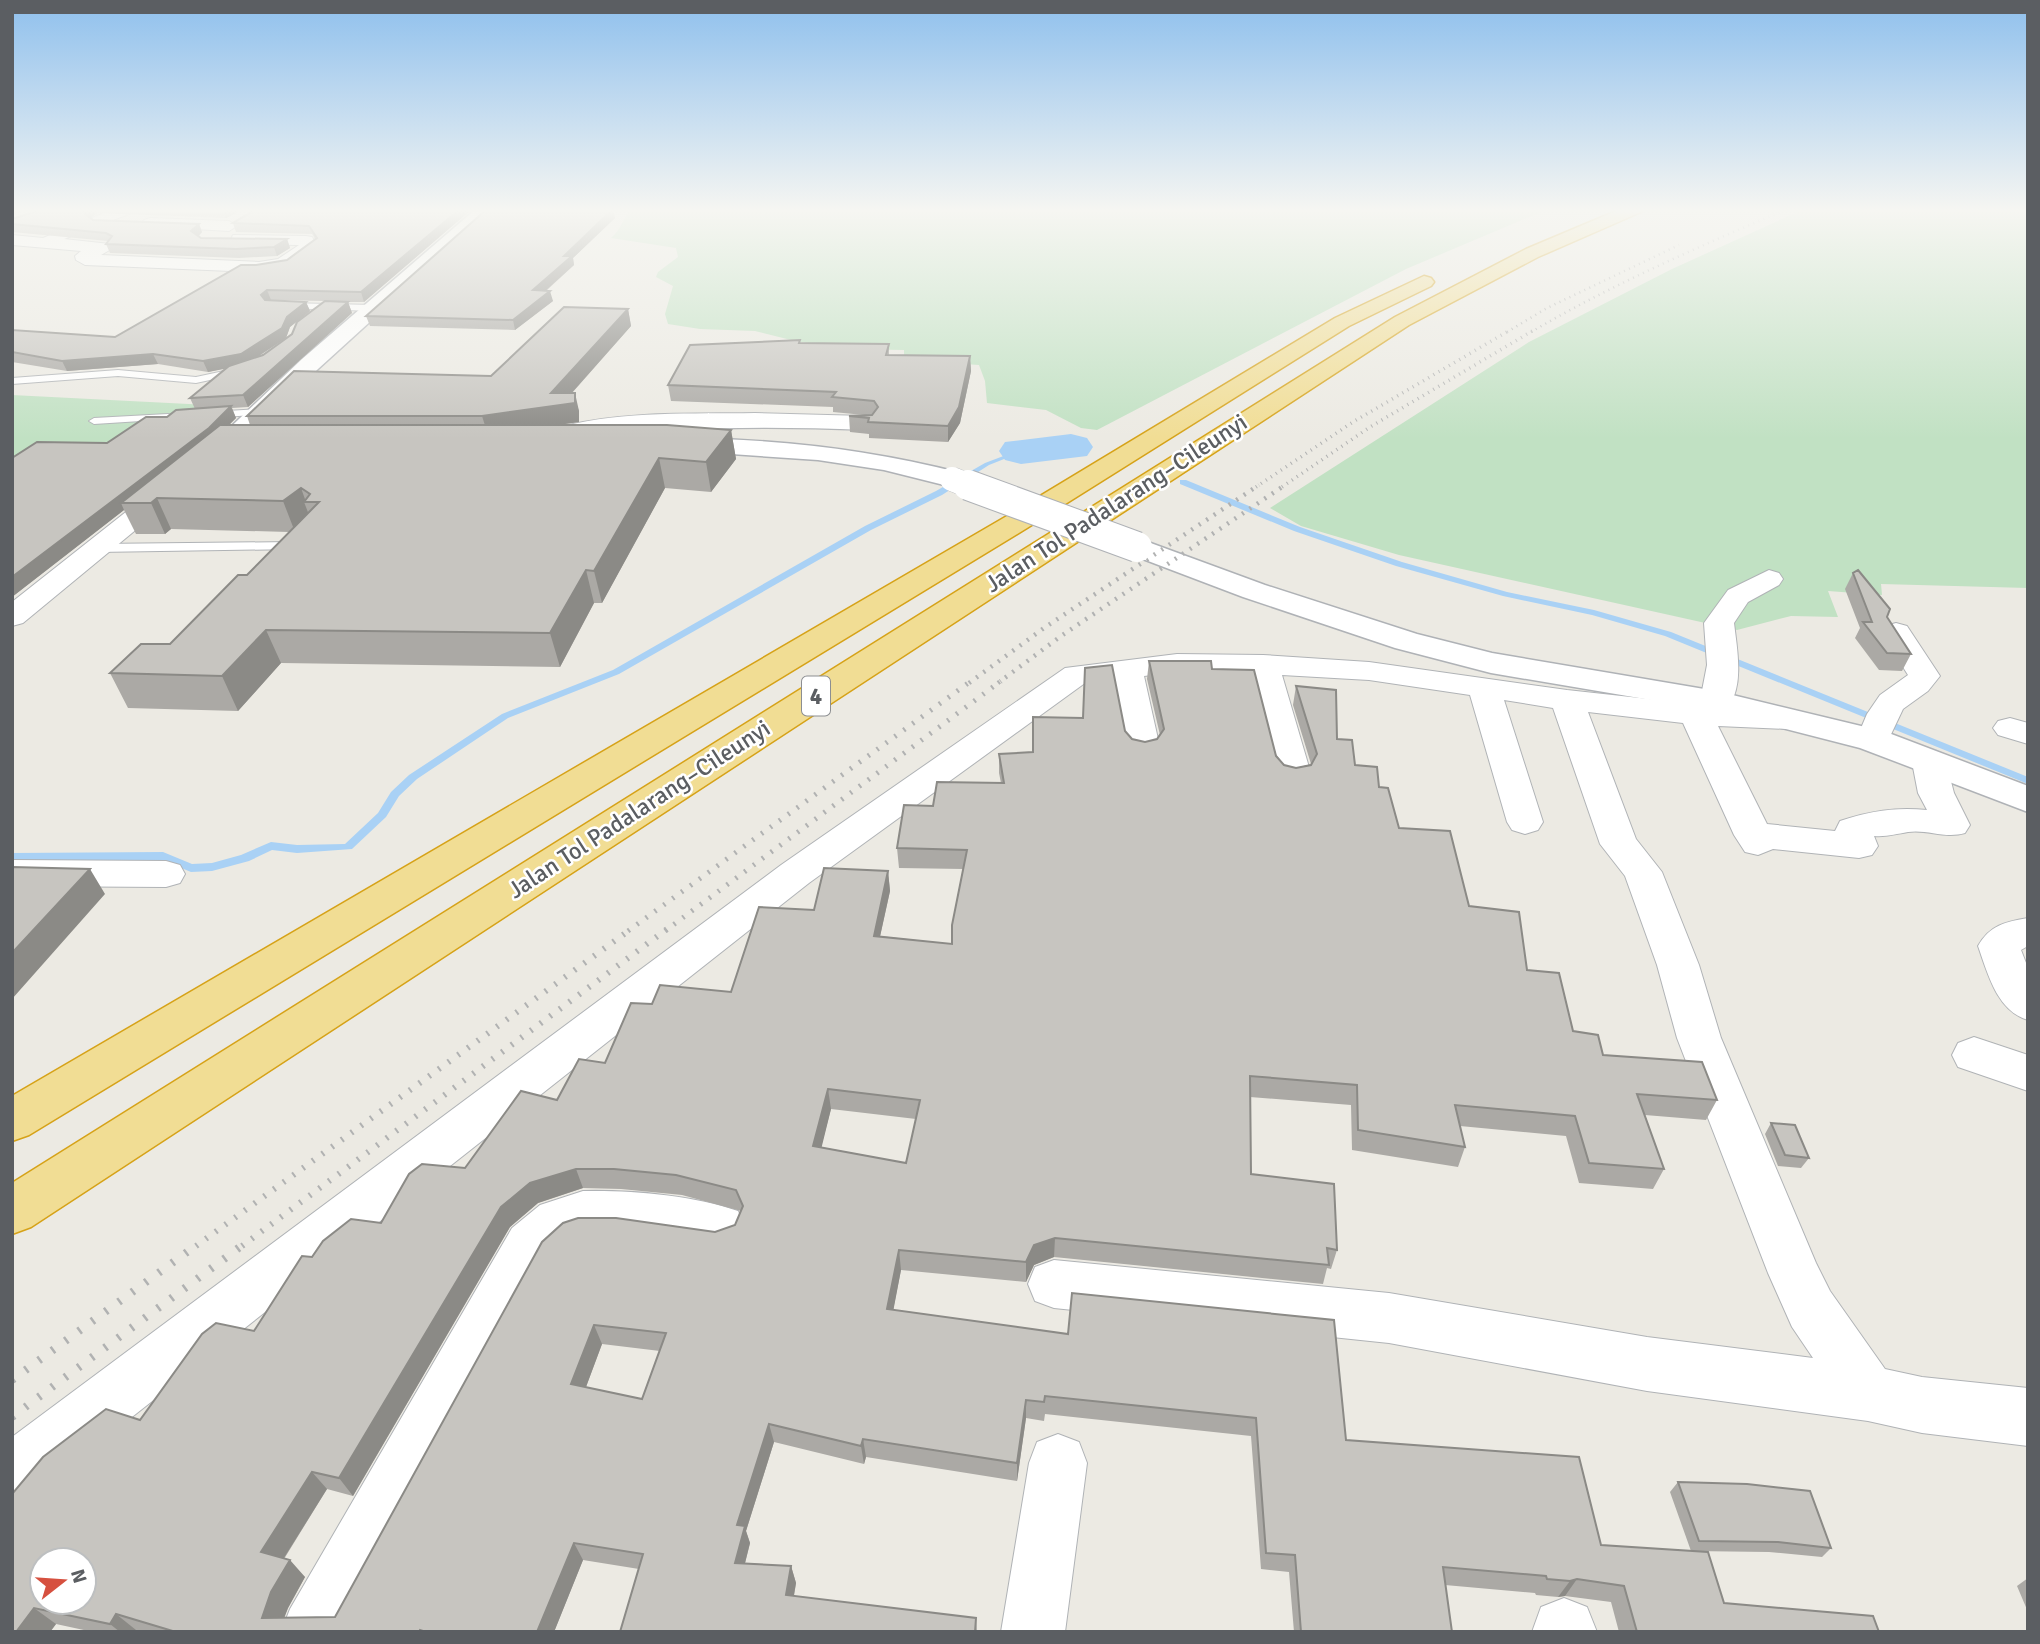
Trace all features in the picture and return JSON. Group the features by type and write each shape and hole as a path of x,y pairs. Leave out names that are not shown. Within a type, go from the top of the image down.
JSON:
{"highway":[{"name":"Jalan Tol Padalarang–Cileunyi","path":"12,1121 993,536 1342,322 1416,286"},
{"name":"Jalan Tol Padalarang–Cileunyi","path":"12,1211 1402,321 1469,286"}],"street":[{"path":"12,617 226,445 310,364 399,286"},
{"path":"551,439 648,422 725,419 865,423"},
{"path":"551,439 801,449 864,457 952,479 1254,591 1406,641 1491,663 1706,708 1788,719 1878,726 1929,762 2028,800"},
{"path":"226,445 266,445"},
{"path":"1769,579 1738,596 1727,607 1719,623 1721,652 1706,708 1756,839 1859,846 1853,829 1859,826 1892,825 1892,821 1897,819 1952,825 1936,793 1929,762"},
{"path":"1878,726 1900,694 1913,688 1924,676 1896,632"},
{"path":"12,1474 795,874 1076,675 1202,662 1263,664 1369,671 1567,700 1706,708"},
{"path":"1263,664 1293,774"},
{"path":"1126,668 1143,748"},
{"path":"1484,689 1525,822"},
{"path":"1567,700 1619,844 1643,872 1650,889 1678,965 1699,1038 1794,1273 1811,1309 1868,1393"},
{"path":"12,873 166,874"},
{"path":"2028,932 2011,935 1999,946 2011,980 2028,1004"},
{"path":"1974,1055 2028,1073"},
{"path":"313,1632 530,1244 547,1226 568,1216 594,1212 720,1227"},
{"path":"1054,1284 1389,1318 1647,1364 1868,1393 1922,1405 2028,1417"},
{"path":"1033,1632 1058,1463"}],"lane":[{"path":"272,305 374,308"},
{"path":"315,315 325,307"},
{"path":"12,381 118,373 196,380 248,369"},
{"path":"196,415 262,412"},
{"path":"94,421 183,416"},
{"path":"97,548 296,542 273,564"}],"green space":[{"path":"673,286 1374,286 1097,430 1081,428 1046,410 987,403 985,381 979,365 904,360 904,350 848,349 795,341 755,331 700,329 668,324 665,314"},
{"path":"1639,286 2028,286 2028,588 1881,584 1882,595 1828,591 1838,617 1791,616 1737,630 1399,555 1301,526 1270,508 1529,342"},
{"path":"12,395 228,406 98,451 12,468"}],"building":[{"path":"205,286 368,286 361,292 267,290 261,295 265,300 306,302 287,317 282,328 241,354 203,361 153,354 62,361 12,352 12,330 115,337"},
{"path":"400,286 538,286 533,290 550,291 513,320 366,316"},
{"path":"325,301 348,302 243,395 190,398 229,366 263,355 292,334 297,322"},
{"path":"564,307 628,309 551,393 575,393 575,403 482,416 247,416 294,371 491,376"},
{"path":"800,340 799,343 889,344 886,355 970,356 959,407 948,426 868,422 869,418 849,416 872,415 878,407 874,401 832,397 836,392 668,385 690,345"},
{"path":"231,406 209,428 12,577 12,458 37,442 107,443 146,417 167,417 176,410"},
{"path":"220,425 667,425 731,430 706,462 659,458 594,571 586,570 550,633 266,630 222,676 110,673 141,644 170,644 238,575 247,575 319,502 304,502 310,494 301,488 283,501 157,498 151,503 121,503"},
{"path":"1858,570 1890,609 1887,617 1911,654 1887,653 1863,622 1872,622 1853,573"},
{"path":"1149,661 1211,661 1212,669 1254,670 1276,756 1284,765 1296,768 1311,765 1317,754 1296,686 1336,690 1337,739 1352,740 1355,765 1377,767 1379,787 1388,788 1399,828 1450,831 1469,906 1519,912 1527,970 1559,973 1573,1031 1598,1035 1603,1055 1702,1062 1717,1100 1637,1094 1664,1169 1589,1163 1575,1116 1455,1105 1465,1147 1358,1130 1357,1085 1250,1076 1251,1174 1334,1184 1337,1250 1327,1248 1329,1265 1055,1238 1034,1245 1026,1262 899,1250 887,1309 1068,1334 1072,1293 1334,1320 1346,1440 1579,1457 1601,1545 1708,1552 1724,1603 1873,1616 1879,1632 1637,1632 1624,1586 1443,1567 1452,1632 1301,1632 1295,1555 1266,1553 1256,1418 1045,1396 1044,1402 1026,1400 1017,1463 863,1439 861,1446 769,1424 737,1525 745,1526 735,1563 791,1566 786,1595 976,1618 975,1632 620,1632 643,1554 574,1543 537,1632 176,1632 116,1614 110,1624 72,1616 98,1616 98,1546 28,1546 28,1616 16,1632 12,1632 12,1494 43,1457 106,1409 140,1420 202,1334 216,1323 254,1331 302,1256 312,1257 323,1241 351,1219 381,1223 409,1174 422,1164 465,1168 521,1091 557,1100 579,1059 605,1063 631,1003 652,1004 660,985 731,992 759,907 814,910 824,868 888,871 874,936 952,944 952,925 967,850 897,848 904,805 933,806 937,782 1004,783 999,754 1033,752 1033,717 1083,718 1085,668 1112,665 1125,731 1132,739 1145,742 1157,739 1164,729","holes":["828,1089 920,1100 906,1163 813,1146","576,1169 614,1169 676,1175 736,1190 743,1206 735,1225 715,1232 616,1218 578,1218 563,1223 542,1242 335,1617 262,1618 271,1592 290,1560 261,1552 312,1472 339,1478 501,1207 530,1183","594,1325 666,1333 642,1399 571,1384"]},
{"path":"12,867 90,869 12,953"},
{"path":"1771,1123 1795,1125 1809,1158 1785,1155"},
{"path":"1678,1482 1747,1484 1810,1491 1831,1548 1778,1542 1699,1541"}],"waterway":[{"path":"1021,451 1071,447"},
{"path":"12,857 163,856 191,868 212,867 245,858 271,846 297,849 348,847 382,815 395,794 413,777 505,716 616,672 868,528 939,493 987,464 1021,451"},
{"path":"1183,482 1297,529 1399,564 1668,634 2028,781"}],"railway":[{"path":"1507,332 1547,308 1594,286"},
{"path":"1531,332 1618,286"},
{"path":"1257,486 1353,422 1510,330"},
{"path":"1282,487 1370,427 1534,330"},
{"path":"998,683 1061,636 1285,485"},
{"path":"969,683 1044,628 1257,486"},
{"path":"628,931 971,681"},
{"path":"665,931 1001,681"},
{"path":"196,1246 631,929"},
{"path":"242,1246 667,929"},
{"path":"12,1380 198,1244"},
{"path":"12,1417 244,1244"}]}
